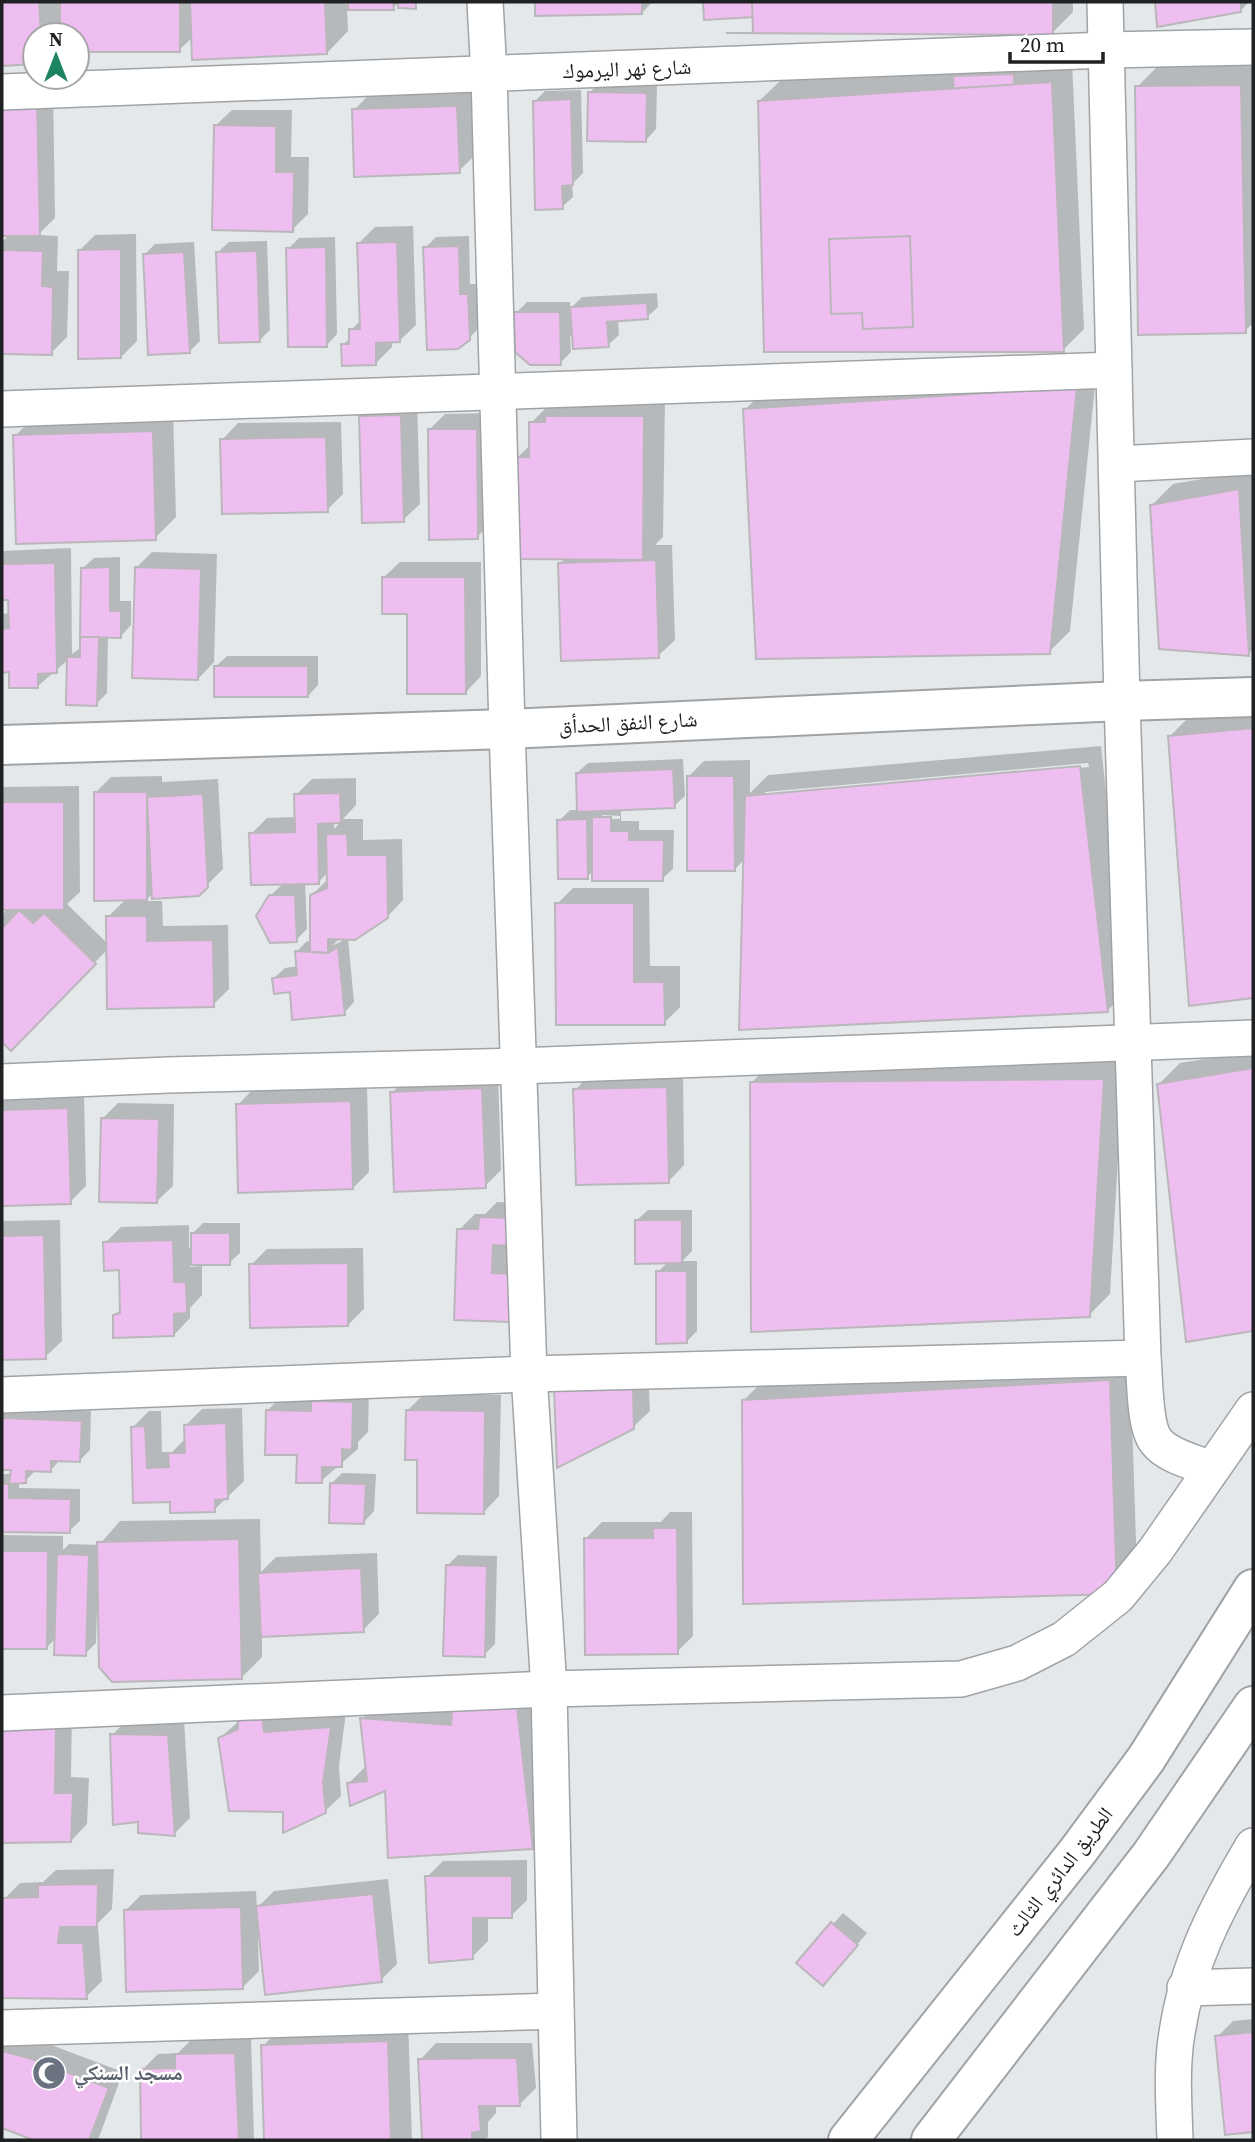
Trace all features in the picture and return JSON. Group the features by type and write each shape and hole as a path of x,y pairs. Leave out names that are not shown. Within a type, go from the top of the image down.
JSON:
{"main road":[{"name":"شارع النفق الحدأق","path":"2,745 507,729 1253,697"},
{"name":"الطريق الدائري الثالث","path":"848,2140 1078,1851 1146,1759 1253,1589"},
{"path":"931,2140 1150,1855 1253,1706"}],"street":[{"path":"485,2 529,1374 549,1689 559,2140"},
{"path":"1105,2 1122,701 1143,1358 1149,1424 1155,1441 1172,1453 1211,1469"},
{"name":"شارع نهر اليرموك","path":"2,92 1106,50 1253,47"},
{"path":"2,409 1114,370"},
{"path":"1116,464 1253,457"},
{"path":"2,1082 518,1066 1253,1038"},
{"path":"2,1395 529,1374 1143,1358"},
{"path":"2,1713 549,1689 961,1679 1017,1663 1064,1639 1118,1596 1155,1551 1253,1410"},
{"path":"1175,2140 1176,2036 1185,1988 1206,1930 1253,1846"},
{"path":"1185,1988 1253,1986"},
{"path":"2,2028 556,2011"}],"building":[{"path":"2,2 39,2 40,21 21,21 21,65 2,66"},
{"path":"60,2 180,2 180,52 91,52 91,21 60,21"},
{"path":"190,2 325,2 327,54 192,60"},
{"path":"348,2 393,2 394,10 348,10"},
{"path":"398,2 416,2 416,9 398,8"},
{"path":"535,2 642,2 642,14 535,16"},
{"path":"703,2 771,2 771,16 704,20"},
{"path":"752,2 1053,2 1053,35 726,33 753,33"},
{"path":"1155,2 1241,2 1241,12 1157,27"},
{"path":"1014,74 1014,83 1052,82 1055,168 956,171 953,76"},
{"path":"1052,82 1064,352 764,352 758,101"},
{"path":"1241,85 1246,333 1138,335 1135,86"},
{"path":"588,92 647,93 646,142 587,141"},
{"path":"571,99 573,185 562,186 563,209 535,210 533,101"},
{"path":"2,102 37,102 40,236 2,236"},
{"path":"457,106 460,173 354,177 352,109"},
{"path":"214,125 276,126 276,172 294,172 293,232 212,230"},
{"path":"910,236 913,327 863,329 862,313 831,314 829,239"},
{"path":"397,242 400,342 376,343 376,365 342,366 341,344 349,344 349,329 360,329 357,243"},
{"path":"459,246 460,294 468,294 470,340 458,349 427,350 423,247"},
{"path":"326,247 327,347 288,347 286,248"},
{"path":"121,249 121,358 78,359 78,250"},
{"path":"2,250 43,251 42,286 53,287 52,355 2,354"},
{"path":"257,251 260,342 219,343 216,252"},
{"path":"184,252 190,353 148,355 143,254"},
{"path":"647,303 648,319 607,322 609,347 573,349 570,307"},
{"path":"514,312 560,312 561,365 530,365 515,352"},
{"path":"1077,387 1050,654 756,659 743,409"},
{"path":"401,415 404,522 362,523 359,416"},
{"path":"545,416 644,416 643,560 515,559 516,457 529,457 529,422 545,422"},
{"path":"428,429 477,429 478,539 429,540"},
{"path":"153,431 156,540 16,544 13,435"},
{"path":"326,437 328,512 222,514 220,439"},
{"path":"1239,489 1249,656 1159,649 1150,505"},
{"path":"656,560 659,658 561,661 558,563"},
{"path":"55,563 57,673 38,674 38,688 9,688 9,672 2,673 2,629 9,628 8,600 2,600 2,564"},
{"path":"110,567 110,611 121,611 121,638 80,637 81,568"},
{"path":"135,567 201,569 198,680 132,678"},
{"path":"382,577 465,577 466,694 407,694 407,614 382,614"},
{"path":"80,637 99,637 97,706 66,705 67,657 80,657"},
{"path":"214,666 308,666 308,697 214,697"},
{"path":"1253,728 1253,998 1189,1006 1168,736"},
{"path":"1080,766 1108,1012 739,1030 745,796"},
{"path":"673,769 675,808 577,812 576,773"},
{"path":"687,776 734,776 735,871 687,871"},
{"path":"94,792 147,792 147,900 94,901"},
{"path":"340,793 341,823 318,824 319,884 251,885 249,833 295,832 294,794"},
{"path":"203,794 208,887 199,896 152,899 147,797"},
{"path":"2,802 64,802 64,910 2,910"},
{"path":"592,817 611,817 611,831 629,831 629,840 664,840 663,881 592,881"},
{"path":"587,819 588,879 558,879 557,820"},
{"path":"326,834 347,834 348,855 387,855 388,918 355,940 328,939 328,953 310,952 310,895 327,888"},
{"path":"269,895 295,895 297,942 270,943 256,916"},
{"path":"555,903 634,903 634,982 664,982 665,1025 556,1025"},
{"path":"19,910 33,923 44,913 96,964 11,1051 2,1042 2,924 4,926"},
{"path":"106,916 147,916 147,941 213,940 214,1007 107,1009"},
{"path":"338,947 345,1015 292,1020 290,992 274,994 272,978 297,975 295,951 328,953"},
{"path":"1253,1068 1253,1331 1186,1342 1157,1084"},
{"path":"1104,1079 1090,1317 751,1332 750,1082"},
{"path":"667,1087 669,1183 576,1185 573,1089"},
{"path":"482,1088 486,1188 394,1192 390,1092"},
{"path":"351,1101 353,1189 238,1193 236,1104"},
{"path":"68,1108 71,1204 2,1206 2,1110"},
{"path":"101,1118 159,1119 157,1203 99,1202"},
{"path":"479,1217 511,1218 510,1246 493,1245 492,1273 513,1274 511,1322 454,1320 457,1229 478,1229"},
{"path":"635,1220 682,1220 682,1263 635,1264"},
{"path":"191,1233 230,1233 230,1265 191,1265"},
{"path":"44,1235 46,1359 2,1360 2,1236"},
{"path":"173,1240 174,1282 186,1282 187,1313 174,1314 174,1336 113,1338 113,1315 120,1313 119,1270 104,1271 103,1242"},
{"path":"348,1263 348,1326 250,1328 249,1264"},
{"path":"656,1271 687,1271 687,1343 656,1344"},
{"path":"1110,1380 1117,1594 743,1604 742,1400"},
{"path":"633,1386 634,1429 557,1468 554,1388"},
{"path":"311,1401 353,1402 352,1450 342,1449 342,1467 322,1467 322,1483 296,1483 297,1455 265,1455 266,1410 311,1411"},
{"path":"406,1410 485,1411 484,1514 417,1513 417,1460 405,1460"},
{"path":"2,1418 82,1421 80,1462 51,1461 51,1472 26,1471 26,1483 9,1484 11,1470 2,1470"},
{"path":"226,1423 228,1499 215,1500 215,1512 170,1513 170,1502 133,1503 131,1427 145,1426 147,1468 169,1467 168,1453 185,1453 184,1425"},
{"path":"330,1483 366,1484 364,1524 329,1523"},
{"path":"2,1484 9,1484 9,1498 71,1499 70,1533 2,1532"},
{"path":"653,1528 677,1528 678,1654 585,1655 584,1538 653,1538"},
{"path":"239,1539 242,1679 112,1682 99,1667 97,1542"},
{"path":"2,1551 48,1551 47,1649 2,1649"},
{"path":"57,1554 89,1555 86,1656 54,1655"},
{"path":"446,1565 487,1566 485,1657 443,1656"},
{"path":"361,1568 364,1632 261,1637 258,1573"},
{"path":"517,1707 533,1849 388,1858 385,1791 350,1806 347,1783 367,1781 360,1718 451,1725 452,1710"},
{"path":"238,1712 262,1712 264,1732 331,1727 323,1783 326,1813 283,1833 283,1812 229,1811 218,1738 238,1729"},
{"path":"56,1721 55,1793 73,1793 71,1842 2,1843 2,1724"},
{"path":"110,1734 168,1735 175,1836 138,1833 138,1822 113,1825"},
{"path":"425,1876 512,1876 512,1918 473,1918 473,1959 429,1963"},
{"path":"98,1884 97,1927 60,1927 58,1943 83,1943 87,1999 2,1998 2,1898 38,1897 38,1885"},
{"path":"373,1894 382,1982 265,1995 256,1906"},
{"path":"241,1907 243,1989 126,1992 124,1910"},
{"path":"831,1922 858,1945 823,1986 796,1963"},
{"path":"1253,2032 1253,2132 1225,2135 1215,2036"},
{"path":"388,2041 391,2140 264,2140 261,2045"},
{"path":"2,2051 29,2058 109,2088 89,2140 33,2140 2,2128"},
{"path":"235,2053 239,2140 141,2140 140,2069 175,2068 175,2054"},
{"path":"517,2058 520,2106 479,2106 481,2131 472,2133 472,2140 422,2140 418,2059"}],"place":[{"name":"مسجد السنكي","path":"49,2073"}]}
